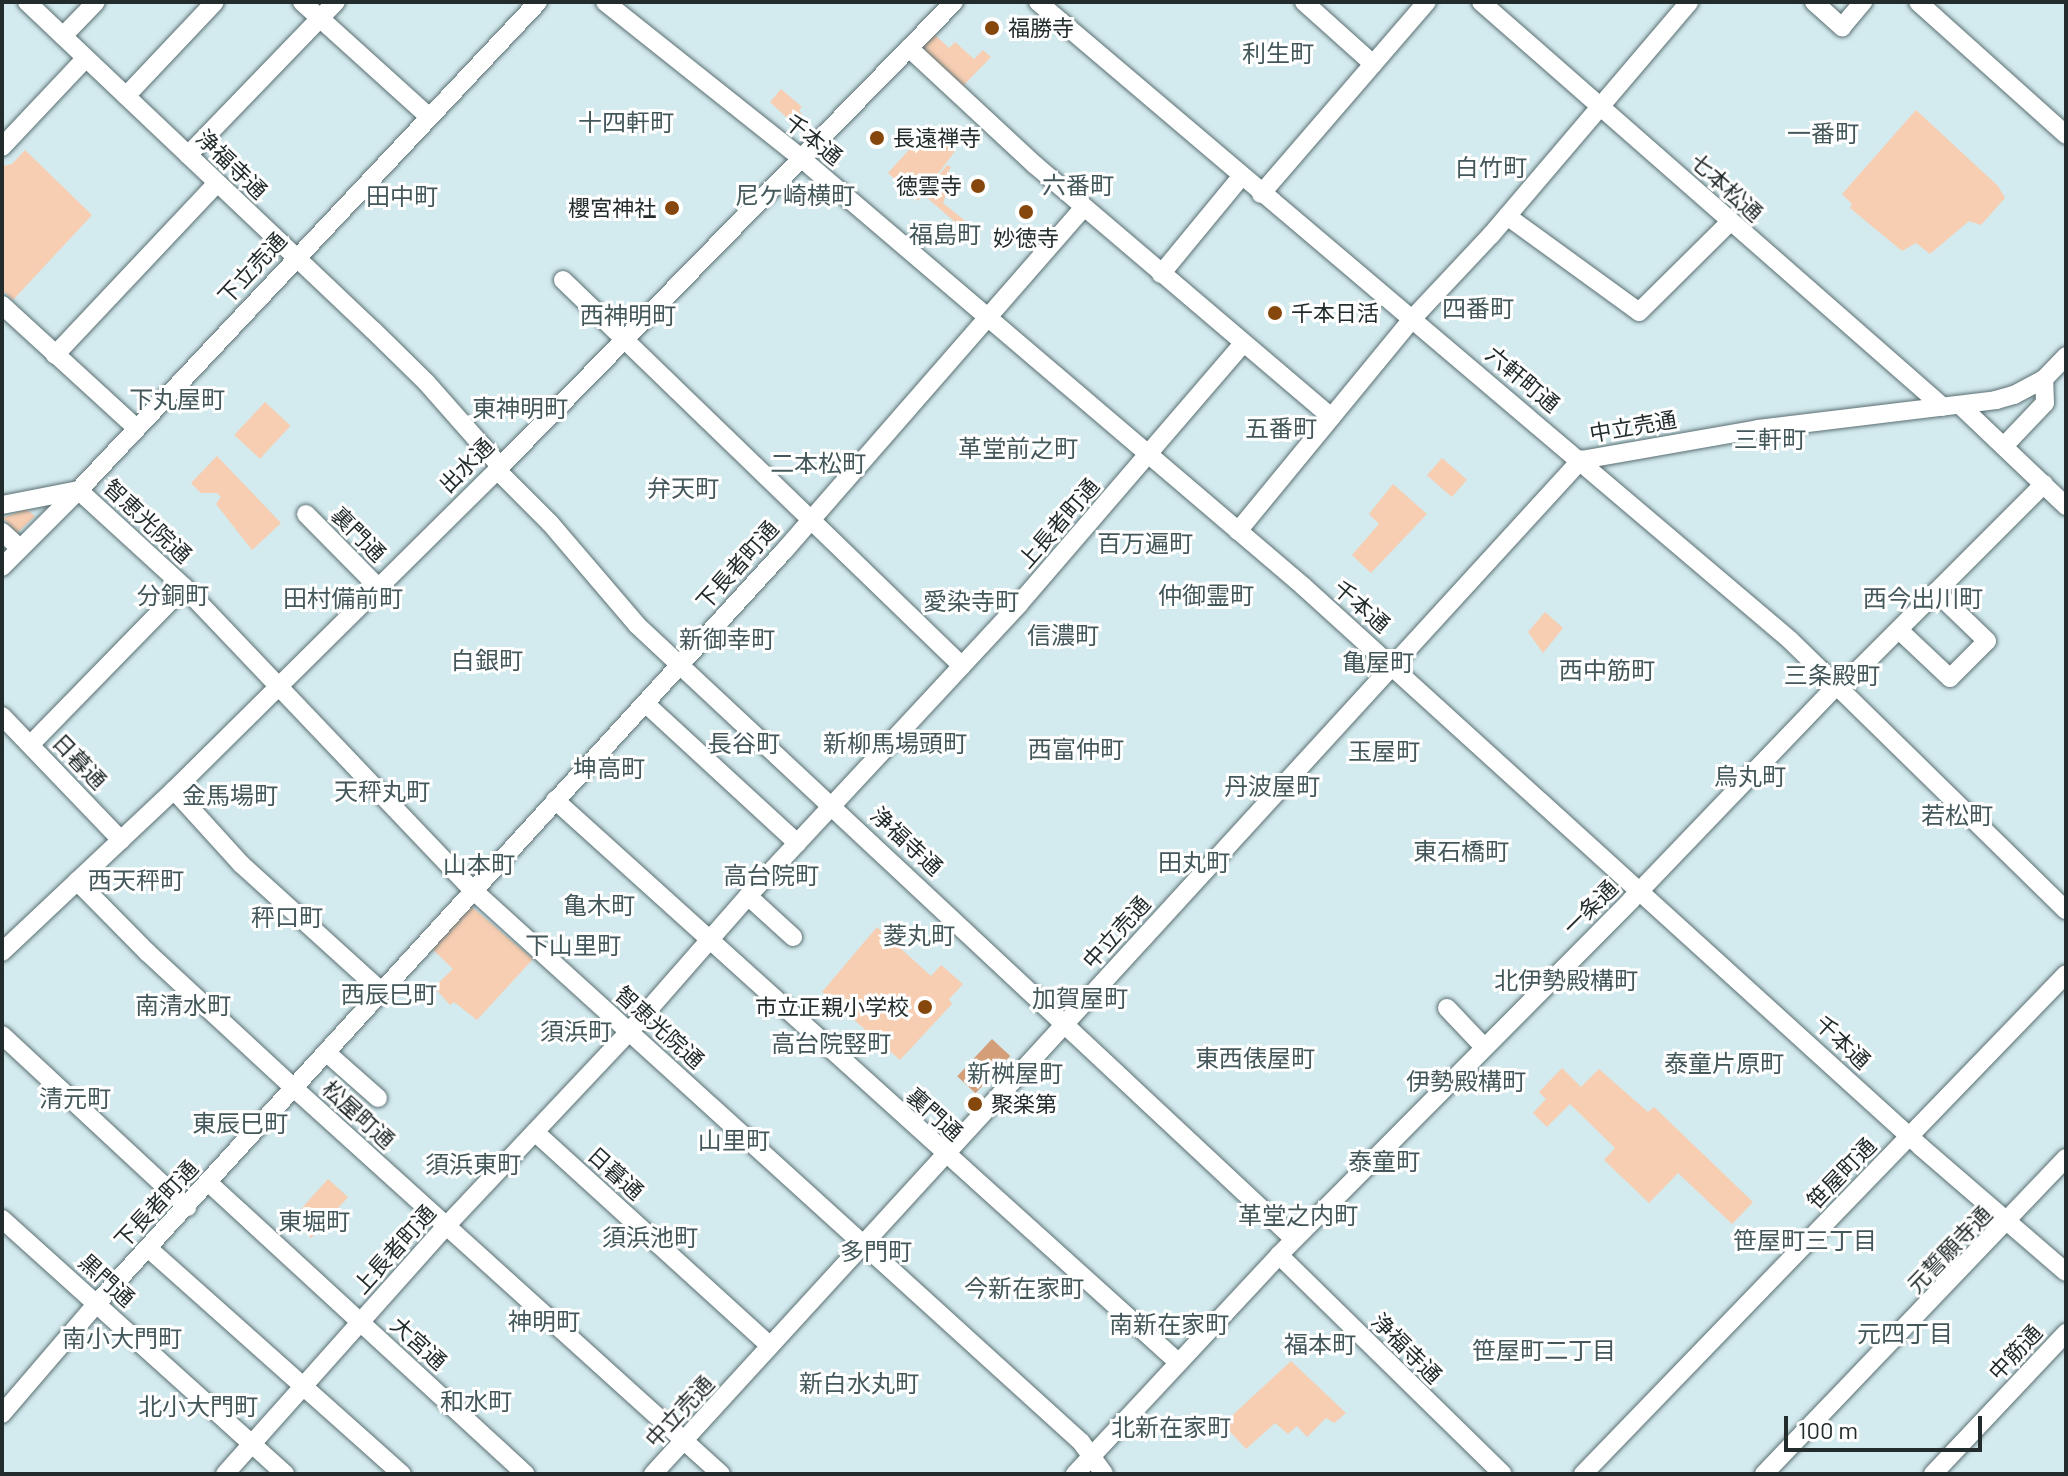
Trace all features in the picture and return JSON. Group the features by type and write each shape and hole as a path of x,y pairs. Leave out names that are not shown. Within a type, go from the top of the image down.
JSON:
{"street":[{"name":"浄福寺通","path":"27,2 426,382 637,625 1294,1239"},
{"path":"63,36 96,2"},
{"path":"126,96 215,2"},
{"path":"302,2 428,116"},
{"path":"188,155 336,2"},
{"name":"下立売通","path":"2,567 79,490 538,2"},
{"name":"千本通","path":"605,2 801,158 1150,454 1392,665 1910,1137 2066,1272"},
{"name":"出水通","path":"2,952 174,790 498,468 954,2"},
{"name":"六軒町通","path":"1038,2 1261,194 1581,460 1840,685 2066,910"},
{"path":"1304,2 1373,64"},
{"path":"1261,194 1427,2"},
{"name":"七本松通","path":"1481,2 1730,222 1952,407 2004,446 2066,506"},
{"path":"1238,531 1412,319 1507,216 1689,2"},
{"path":"1814,2 1842,27 1863,2"},
{"path":"1918,2 2066,135"},
{"path":"909,48 1084,207 1331,417"},
{"path":"2,147 86,58"},
{"path":"1161,274 1241,177"},
{"path":"55,355 217,183"},
{"name":"下長者町通","path":"5,1405 811,519 1084,207"},
{"path":"1507,216 1639,312 1730,222"},
{"path":"563,280 962,666"},
{"path":"2,305 136,428"},
{"name":"上長者町通","path":"225,1474 447,1225 629,1032 748,896 962,666 1243,344"},
{"path":"1952,407 2014,395 2044,379 2066,356"},
{"path":"2004,446 2045,403 2044,379"},
{"name":"中立売通","path":"653,1474 1581,460 1758,429 1952,407"},
{"name":"一条通","path":"1075,1474 1294,1239 1840,685 2044,484"},
{"name":"智恵光院通","path":"2,505 79,490 184,587 474,891 1081,1442 1104,1474"},
{"name":"裏門通","path":"306,514 378,587"},
{"path":"2,532 20,548"},
{"path":"31,744 184,587"},
{"path":"1899,630 1950,678 1987,641 1936,592"},
{"path":"645,703 797,843"},
{"name":"日暮通","path":"2,716 121,840"},
{"path":"174,790 241,864 382,992"},
{"name":"裏門通","path":"555,800 943,1154 1179,1363"},
{"name":"松屋町通","path":"77,881 147,952 295,1089 721,1474"},
{"path":"748,896 793,937"},
{"name":"笹屋町通","path":"1583,1474 2066,974"},
{"path":"1447,1008 1483,1046"},
{"path":"2,1035 187,1207"},
{"path":"327,1053 378,1098"},
{"name":"日暮通","path":"535,1132 770,1346"},
{"name":"元誓願寺通","path":"1764,1474 2066,1158"},
{"name":"大宮通","path":"209,1183 526,1474"},
{"name":"黒門通","path":"2,1219 285,1474"},
{"path":"148,1248 402,1474"},
{"name":"浄福寺通","path":"1279,1255 1503,1474"},
{"name":"中筋通","path":"1933,1474 2066,1333"}],"shaded area":[{"path":"932,32 949,48 955,42 974,59 983,50 991,57 961,88 918,47"},
{"path":"781,89 802,107 799,110 807,123 804,128 815,139 813,142 770,102"},
{"path":"1916,110 1998,186 2005,198 1981,225 1969,221 1930,254 1916,243 1902,251 1850,208 1852,204 1842,194"},
{"path":"925,132 930,137 935,132 955,151 918,201 888,173"},
{"path":"25,150 92,215 13,300 2,290 2,166 12,164"},
{"path":"947,165 951,167 944,181 949,186 943,203 969,224 964,230 924,195"},
{"path":"265,402 291,426 260,459 234,435"},
{"path":"217,456 281,523 252,550 216,504 221,497 217,493 201,493 191,483"},
{"path":"1442,458 1467,480 1452,497 1427,475"},
{"path":"1393,484 1427,514 1371,573 1352,555 1379,524 1369,514"},
{"path":"26,509 35,516 17,533 3,518"},
{"path":"1545,612 1563,628 1543,653 1528,632"},
{"path":"466,907 472,907 533,959 477,1020 454,1002 450,1005 434,987 453,969 430,947"},
{"path":"877,927 931,976 941,965 963,984 949,999 952,1004 900,1060 822,992"},
{"path":"992,1039 1010,1056 976,1093 957,1076"},
{"path":"1562,1068 1581,1087 1599,1069 1648,1112 1654,1107 1753,1202 1732,1224 1678,1173 1649,1203 1604,1160 1615,1148 1570,1104 1547,1127 1533,1113 1546,1099 1539,1092"},
{"path":"328,1179 348,1197 311,1238 291,1220"},
{"path":"1291,1361 1346,1413 1334,1423 1326,1418 1307,1437 1297,1426 1288,1434 1275,1423 1246,1449 1223,1424"}],"place":[{"name":"福勝寺","path":"992,28"},
{"name":"長遠禅寺","path":"877,138"},
{"name":"徳雲寺","path":"978,186"},
{"name":"櫻宮神社","path":"672,208"},
{"name":"妙徳寺","path":"1026,212"},
{"name":"千本日活","path":"1275,313"},
{"name":"市立正親小学校","path":"925,1007"},
{"name":"聚楽第","path":"975,1104"}],"district":[{"name":"利生町","path":"1278,53"},
{"name":"十四軒町","path":"626,122"},
{"name":"一番町","path":"1823,133"},
{"name":"白竹町","path":"1491,167"},
{"name":"六番町","path":"1078,185"},
{"name":"尼ケ崎横町","path":"795,195"},
{"name":"田中町","path":"402,196"},
{"name":"福島町","path":"945,234"},
{"name":"四番町","path":"1478,308"},
{"name":"西神明町","path":"628,315"},
{"name":"下丸屋町","path":"177,399"},
{"name":"東神明町","path":"520,408"},
{"name":"五番町","path":"1281,428"},
{"name":"三軒町","path":"1770,439"},
{"name":"革堂前之町","path":"1018,448"},
{"name":"二本松町","path":"818,463"},
{"name":"弁天町","path":"683,488"},
{"name":"百万遍町","path":"1145,543"},
{"name":"分銅町","path":"173,595"},
{"name":"仲御霊町","path":"1206,595"},
{"name":"田村備前町","path":"343,598"},
{"name":"西今出川町","path":"1923,598"},
{"name":"愛染寺町","path":"971,601"},
{"name":"信濃町","path":"1063,635"},
{"name":"新御幸町","path":"727,639"},
{"name":"白銀町","path":"487,660"},
{"name":"亀屋町","path":"1378,662"},
{"name":"西中筋町","path":"1607,670"},
{"name":"三条殿町","path":"1832,675"},
{"name":"長谷町","path":"744,743"},
{"name":"新柳馬場頭町","path":"895,743"},
{"name":"西富仲町","path":"1076,749"},
{"name":"玉屋町","path":"1384,751"},
{"name":"坤高町","path":"609,768"},
{"name":"烏丸町","path":"1750,776"},
{"name":"丹波屋町","path":"1272,786"},
{"name":"天秤丸町","path":"382,791"},
{"name":"金馬場町","path":"230,795"},
{"name":"若松町","path":"1957,815"},
{"name":"東石橋町","path":"1461,851"},
{"name":"田丸町","path":"1194,862"},
{"name":"山本町","path":"479,864"},
{"name":"高台院町","path":"771,875"},
{"name":"西天秤町","path":"136,880"},
{"name":"亀木町","path":"599,905"},
{"name":"秤口町","path":"287,917"},
{"name":"菱丸町","path":"919,935"},
{"name":"下山里町","path":"573,945"},
{"name":"北伊勢殿構町","path":"1566,980"},
{"name":"西辰巳町","path":"389,994"},
{"name":"加賀屋町","path":"1080,998"},
{"name":"南清水町","path":"183,1005"},
{"name":"須浜町","path":"576,1031"},
{"name":"高台院竪町","path":"831,1043"},
{"name":"東西俵屋町","path":"1255,1058"},
{"name":"泰童片原町","path":"1724,1063"},
{"name":"新桝屋町","path":"1015,1073"},
{"name":"伊勢殿構町","path":"1466,1081"},
{"name":"清元町","path":"75,1098"},
{"name":"東辰巳町","path":"240,1123"},
{"name":"山里町","path":"734,1140"},
{"name":"泰童町","path":"1384,1161"},
{"name":"須浜東町","path":"473,1164"},
{"name":"革堂之内町","path":"1298,1215"},
{"name":"東堀町","path":"314,1221"},
{"name":"須浜池町","path":"650,1237"},
{"name":"笹屋町三丁目","path":"1805,1240"},
{"name":"多門町","path":"876,1251"},
{"name":"今新在家町","path":"1024,1288"},
{"name":"神明町","path":"544,1321"},
{"name":"南新在家町","path":"1169,1324"},
{"name":"元四丁目","path":"1905,1333"},
{"name":"南小大門町","path":"122,1338"},
{"name":"福本町","path":"1320,1344"},
{"name":"笹屋町二丁目","path":"1544,1350"},
{"name":"新白水丸町","path":"859,1383"},
{"name":"和水町","path":"476,1401"},
{"name":"北小大門町","path":"198,1406"},
{"name":"北新在家町","path":"1171,1427"}]}
